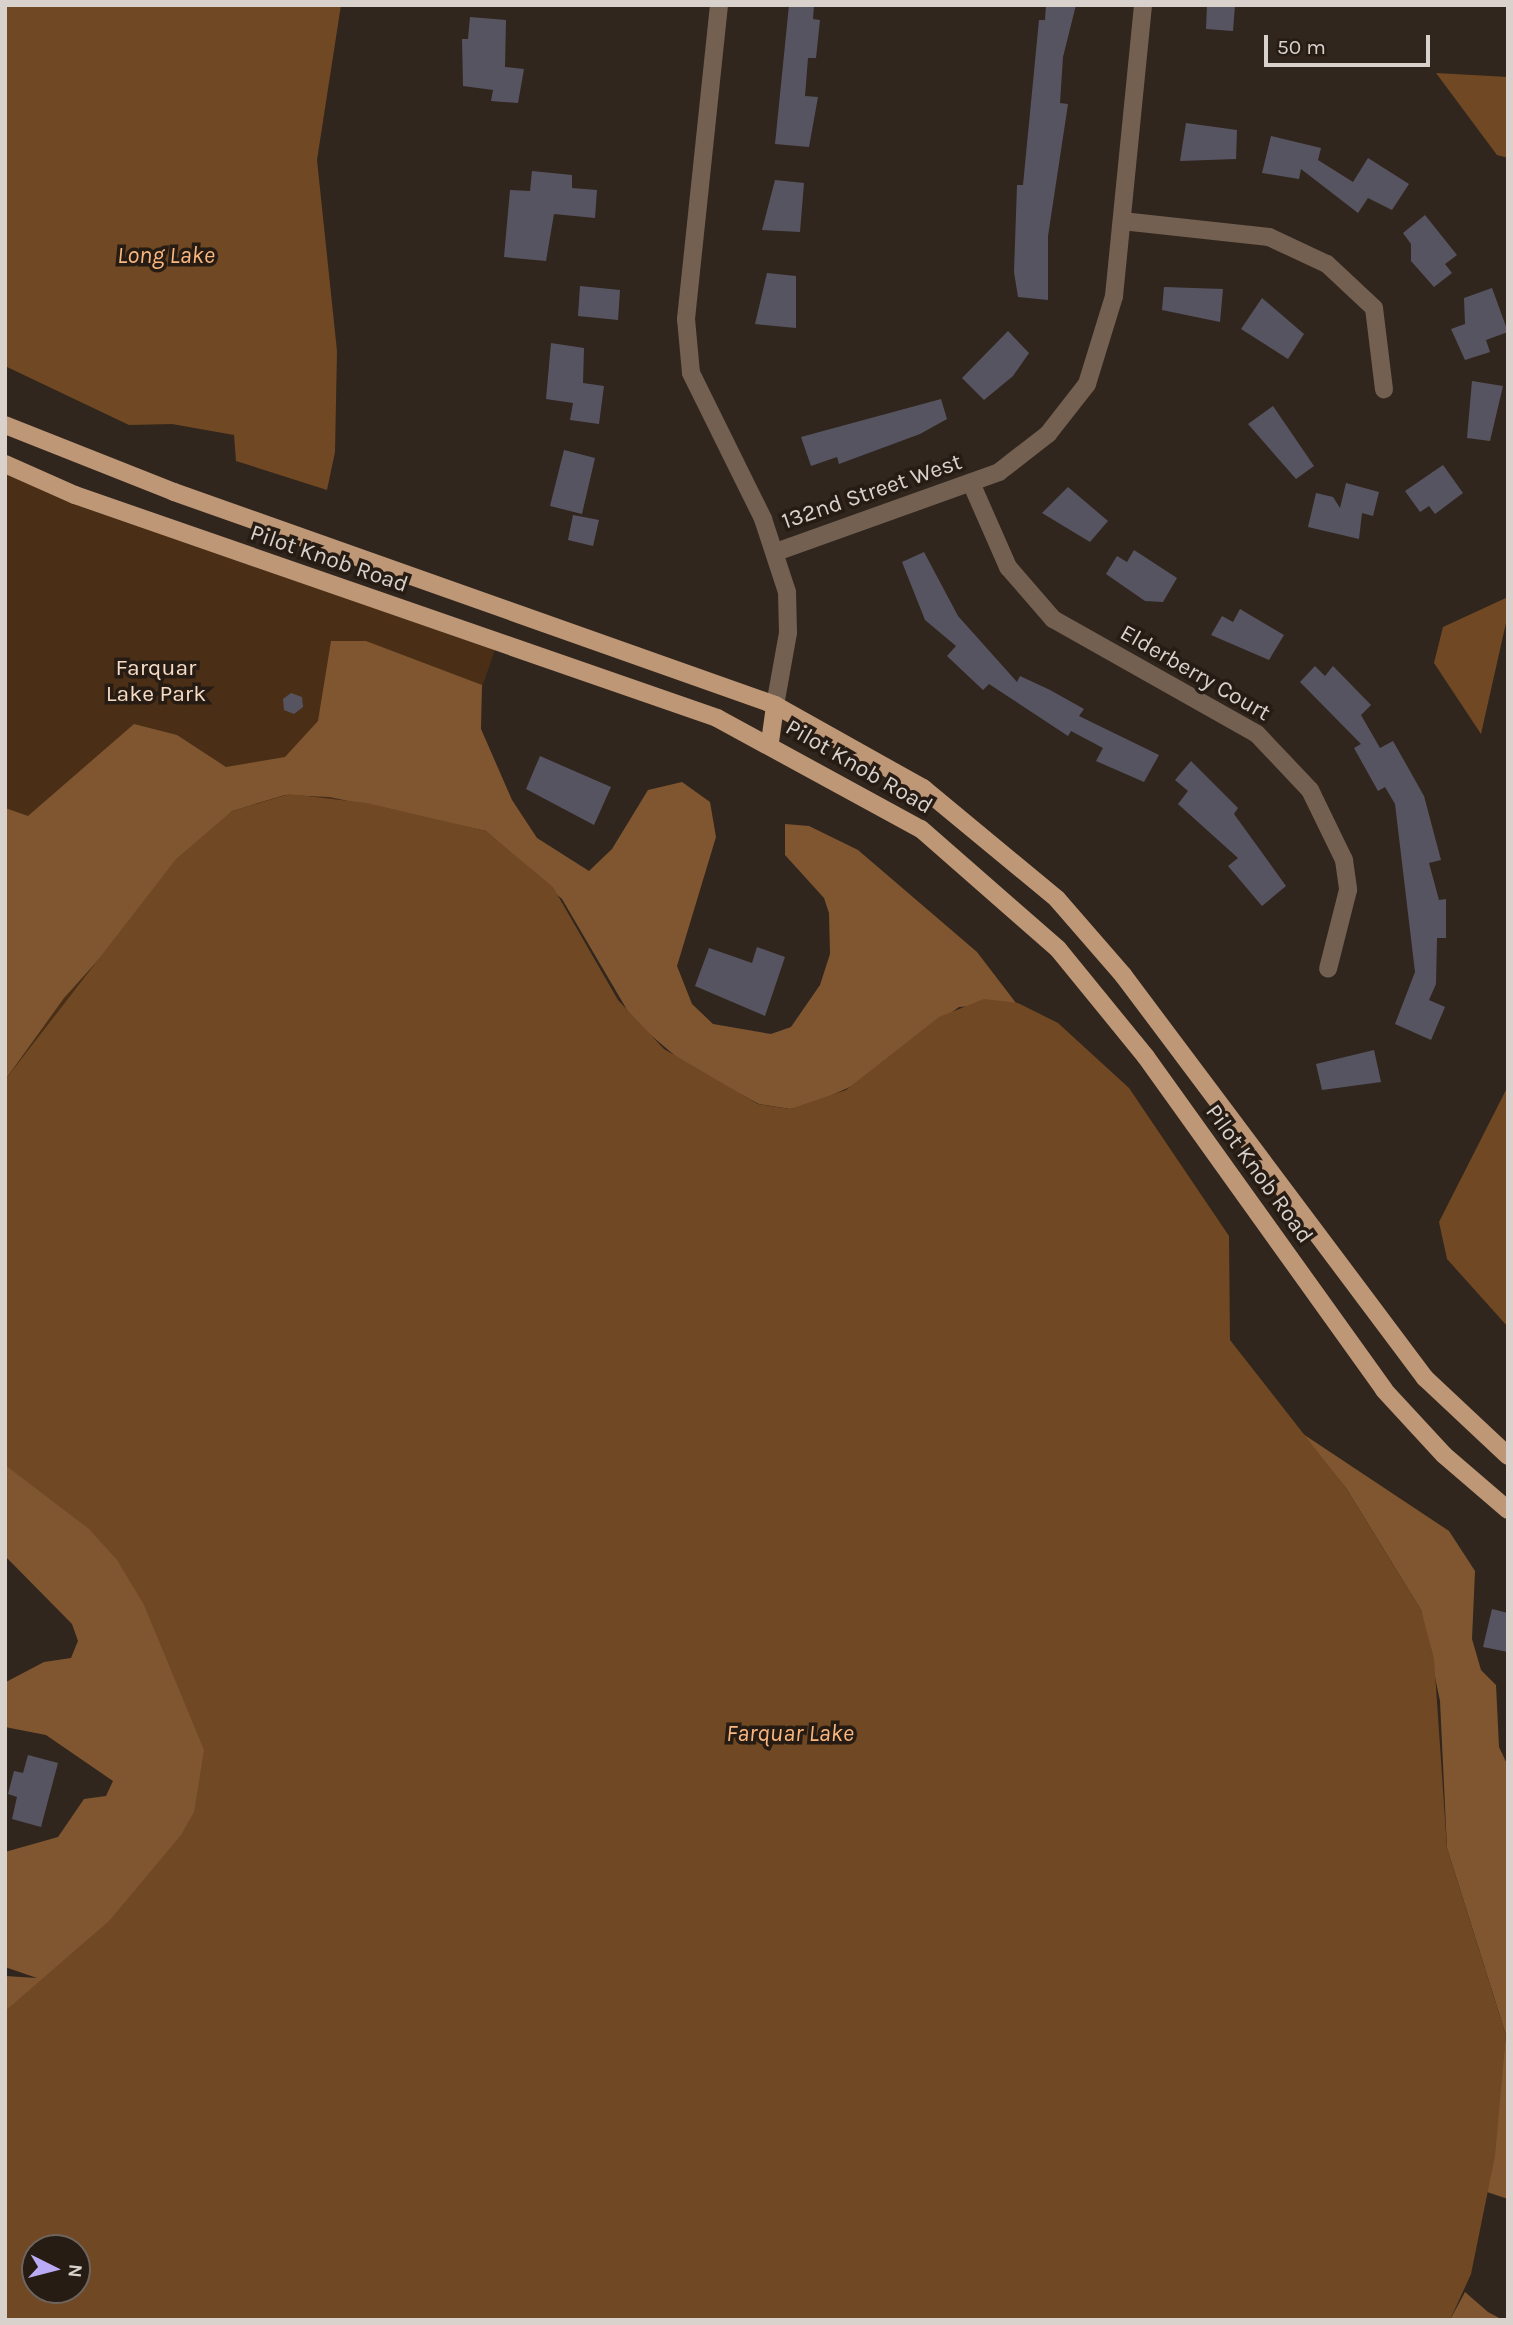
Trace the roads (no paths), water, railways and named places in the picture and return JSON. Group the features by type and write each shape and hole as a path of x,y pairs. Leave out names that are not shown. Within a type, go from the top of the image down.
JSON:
{"main road":[{"name":"Pilot Knob Road","path":"5,425 162,487 775,705 923,788 1057,899 1123,975 1425,1378 1508,1456"},
{"name":"Pilot Knob Road","path":"5,464 75,495 717,718 770,742 921,829 1058,949 1146,1057 1384,1390 1444,1455 1508,1510"},
{"path":"770,742 775,705"}],"street":[{"name":"132nd Street West","path":"719,5 686,319 691,373 776,552 972,485 1026,454 1087,384 1109,327 1143,5"},
{"path":"1122,220 1269,237 1327,264 1374,308 1384,388"},
{"name":"Elderberry Court","path":"972,485 1008,567 1053,619 1257,734 1310,790 1344,860 1348,890 1328,969"},
{"path":"775,705 788,633 787,592 776,552"}],"water":[{"name":"Long Lake","path":"5,5 341,5 317,160 337,351 335,452 327,490 236,461 234,435 172,424 129,425 5,366"},
{"path":"1436,73 1508,77 1508,158 1497,155"},
{"path":"1508,597 1508,614 1481,734 1434,663 1443,627"},
{"name":"Farquar Lake","path":"289,794 367,803 486,831 553,887 618,1000 664,1049 758,1104 790,1109 846,1090 939,1017 984,999 1018,1003 1058,1023 1129,1088 1229,1236 1230,1340 1346,1488 1421,1610 1434,1658 1447,1848 1506,2035 1495,2156 1471,2274 1450,2320 5,2320 5,2011 109,1921 181,1835 194,1812 204,1750 144,1605 117,1560 89,1529 5,1465 5,1080 176,859 232,811"},
{"path":"1508,1086 1508,1327 1447,1259 1439,1222"}],"park label":[{"name":"Farquar Lake Park","path":"156,681"}]}
